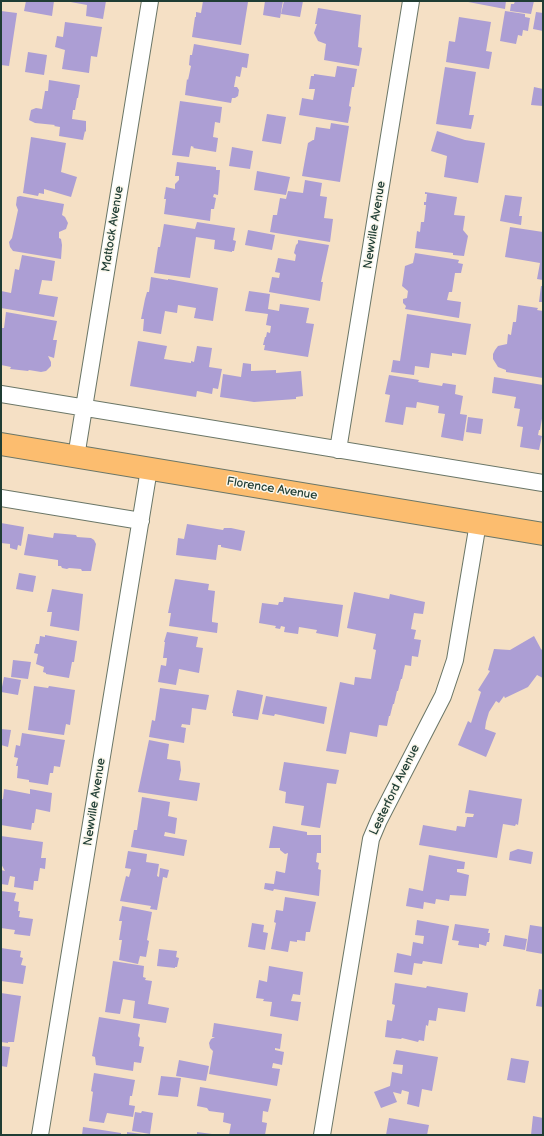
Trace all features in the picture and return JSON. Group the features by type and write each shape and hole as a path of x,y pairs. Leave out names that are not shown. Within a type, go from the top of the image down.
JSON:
{"main road":[{"name":"Florence Avenue","path":"1,444 543,534"}],"street":[{"name":"Mattock Avenue","path":"76,457 150,1"},
{"name":"Newville Avenue","path":"338,450 411,1"},
{"path":"1,394 543,484"},
{"name":"Newville Avenue","path":"40,1135 149,469"},
{"path":"1,498 141,520"},
{"name":"Lesterford Avenue","path":"322,1135 371,839 379,820 443,696 450,677 455,660 478,523"}],"building":[{"path":"26,1 54,1 52,16 24,11"},
{"path":"65,1 106,1 103,19 86,16 87,5"},
{"path":"203,1 248,2 241,45 192,37 196,12 201,13"},
{"path":"265,1 283,1 280,18 263,15"},
{"path":"284,1 303,1 300,17 281,14"},
{"path":"463,1 506,1 505,9"},
{"path":"515,1 534,1 531,14 510,11 511,4 514,4"},
{"path":"318,8 361,15 358,47 362,48 359,66 324,60 326,44 318,41 314,33 317,24 315,24"},
{"path":"1,11 17,13 9,66 1,65"},
{"path":"505,11 525,14 525,17 530,18 528,31 523,30 522,36 518,35 516,44 500,41"},
{"path":"536,12 543,13 543,31 533,29"},
{"path":"459,17 491,22 486,51 492,52 489,69 446,62 449,41 455,42"},
{"path":"65,22 102,27 97,57 91,56 89,73 62,69 65,50 55,47 57,36 63,37"},
{"path":"194,44 249,54 247,68 242,67 240,77 236,76 234,87 237,87 239,90 238,96 232,98 231,103 185,95 187,79 188,80 191,66 189,65 190,55 192,55"},
{"path":"28,52 47,55 44,75 25,72"},
{"path":"337,66 357,69 354,87 352,87 349,106 351,107 348,123 299,115 302,98 313,100 315,89 309,89 311,76 314,76 314,74 335,77"},
{"path":"445,67 476,72 469,115 474,115 471,129 436,124"},
{"path":"49,80 80,85 72,119 86,121 86,132 85,131 83,140 59,136 60,127 35,123 29,120 31,110 36,108 42,109 45,91 48,91"},
{"path":"534,87 543,89 543,106 531,105"},
{"path":"180,101 222,107 220,123 215,122 213,137 218,138 216,152 193,148 194,147 191,146 189,157 172,155"},
{"path":"267,114 286,117 281,144 262,141"},
{"path":"331,123 349,126 340,182 302,176 308,143 314,140 316,127 330,129"},
{"path":"437,131 465,140 485,143 478,183 444,177 447,156 431,151"},
{"path":"31,137 66,143 61,172 77,177 71,197 44,189 44,194 39,193 38,196 23,193"},
{"path":"232,147 253,151 250,169 229,166"},
{"path":"177,162 216,167 216,170 220,170 218,195 214,194 213,197 216,198 214,209 211,209 210,221 164,214 166,187 175,189 175,184 179,180 179,176 175,176"},
{"path":"257,171 290,177 286,195 254,190"},
{"path":"305,180 322,183 320,196 327,197 324,218 333,219 330,242 270,232 273,215 277,215 280,198 286,199 288,191 303,193"},
{"path":"425,192 457,197 454,215 465,216 463,230 468,236 464,256 415,248 417,231 420,232 421,222 424,222 426,205 424,205 424,202 426,202 427,194 425,194"},
{"path":"505,195 522,197 519,216 522,216 521,225 500,221"},
{"path":"20,196 64,204 62,215 68,223 66,229 59,232 59,238 61,239 62,245 61,259 13,251 10,247 9,242 12,238 18,210 16,205 17,197"},
{"path":"197,222 235,228 233,240 236,241 234,251 214,249 215,240 196,237 190,278 154,273 158,247 160,247 164,224 195,229"},
{"path":"510,227 543,232 543,280 537,279 540,263 505,257"},
{"path":"248,230 275,235 272,250 245,245"},
{"path":"298,240 329,245 321,282 323,282 320,301 269,292 272,277 279,278 280,273 275,272 278,258 295,261 296,255 294,253"},
{"path":"415,253 459,260 458,263 463,264 461,273 455,273 452,292 449,292 447,300 461,302 459,318 405,309 406,306 403,303 403,299 407,298 408,291 402,286 405,266 413,263"},
{"path":"22,255 55,261 52,281 42,280 39,294 58,297 54,317 1,308 1,291 11,293 15,269 19,270"},
{"path":"151,277 218,288 213,321 194,318 196,308 178,305 177,313 165,311 161,334 143,331 144,319 141,319 147,292 149,292"},
{"path":"541,286 543,286 543,302 539,302"},
{"path":"249,291 270,294 268,309 279,311 280,304 309,308 306,323 314,324 308,357 264,350 265,345 263,345 265,337 267,332 270,333 271,326 266,325 268,314 245,311"},
{"path":"518,305 538,308 537,310 543,311 543,378 506,372 506,370 498,367 493,359 493,354 498,346 507,344 508,334 511,335 513,322 516,322"},
{"path":"6,312 57,321 53,340 57,340 54,358 48,356 51,366 46,371 41,372 10,369 11,367 1,365 1,328 4,328"},
{"path":"407,314 471,324 466,355 452,353 452,356 431,353 429,368 415,366 414,375 391,372 393,360 400,361"},
{"path":"138,341 167,346 164,359 191,363 191,361 194,362 197,346 212,348 209,367 222,369 218,389 213,388 212,394 197,391 196,397 130,386"},
{"path":"243,363 251,364 251,371 276,370 276,373 301,371 303,396 296,397 296,399 254,402 220,397 223,374 241,377"},
{"path":"389,375 419,380 418,382 442,386 443,383 456,385 455,394 463,396 460,414 467,415 463,441 441,437 445,414 438,413 439,406 417,402 416,408 406,407 403,425 385,422 390,395 385,394"},
{"path":"494,377 543,385 543,413 538,435 542,436 539,450 520,447 523,427 517,426 520,409 514,408 516,397 492,393"},
{"path":"468,417 483,419 481,434 466,432"},
{"path":"1,523 24,527 21,546 18,545 17,550 10,548 10,544 1,543"},
{"path":"187,524 223,530 224,528 231,528 245,531 241,551 218,545 216,560 176,555 178,538 184,539"},
{"path":"54,533 76,535 77,537 91,538 94,540 96,544 91,571 62,568 61,566 58,566 58,560 24,555 28,534 53,538"},
{"path":"19,573 36,576 33,592 16,589"},
{"path":"175,579 209,584 208,590 215,591 212,622 218,623 217,633 169,626 171,613 168,613"},
{"path":"52,589 83,594 79,631 50,626 52,612 47,612"},
{"path":"354,592 389,599 390,594 425,602 423,614 414,613 411,629 416,630 414,639 421,640 418,657 412,656 411,666 405,665 387,726 379,725 377,737 350,732 346,754 326,751 340,682 354,685 355,677 371,679 376,650 373,649 376,634 347,628"},
{"path":"284,597 343,605 338,637 316,633 317,630 299,627 298,634 284,632 285,627 281,626 280,629 275,628 276,626 259,623 262,603 278,605 279,602 283,602"},
{"path":"167,632 198,637 196,647 203,648 199,673 179,669 176,685 158,682 161,665 166,666 167,658 163,658 164,642"},
{"path":"45,635 77,641 74,662 72,662 69,678 46,674 43,672 44,667 36,664 38,654 34,653 36,644 39,644 40,636 45,637"},
{"path":"534,636 543,651 543,678 537,675 528,687 505,698 504,696 499,703 496,701 489,712 486,722 485,729 496,733 486,757 458,745 468,721 471,723 481,692 478,690 490,671 488,670 494,649 510,650"},
{"path":"13,660 31,662 28,679 11,677"},
{"path":"4,677 21,680 18,695 1,692"},
{"path":"34,686 48,688 49,686 75,690 70,725 66,724 64,735 28,730"},
{"path":"160,688 209,695 206,710 192,708 190,725 182,724 181,727 186,728 184,743 149,737 152,720 155,721"},
{"path":"237,690 263,695 258,720 233,716 232,713"},
{"path":"266,696 327,707 324,724 275,714 274,716 262,714"},
{"path":"1,729 11,730 8,747 1,745"},
{"path":"22,733 65,740 60,767 54,766 53,773 50,773 48,785 29,782 29,780 17,778 18,766 16,766 18,758 14,757 16,745 20,746"},
{"path":"149,740 169,744 167,759 180,761 181,770 179,780 200,783 197,801 138,792"},
{"path":"284,762 339,770 336,784 327,783 320,828 301,825 304,806 285,803 286,792 279,790"},
{"path":"4,789 30,794 30,789 52,793 50,812 36,809 34,823 32,823 31,830 1,825 1,799 3,799"},
{"path":"469,790 522,799 518,825 503,824 497,858 419,845 423,825 456,831 457,826 465,827 467,817 473,817 474,814 465,813"},
{"path":"142,797 170,802 168,816 177,818 175,834 165,832 164,836 187,840 184,856 131,847 134,830 137,830"},
{"path":"273,826 307,832 307,835 321,835 321,853 317,853 316,862 319,863 318,869 321,870 319,896 274,889 273,891 264,889 265,883 274,884 276,871 285,873 288,853 285,854 280,850 280,848 269,848"},
{"path":"1,836 43,842 41,858 46,858 45,869 40,868 38,881 34,881 33,890 14,887 15,877 10,876 8,885 1,884 1,870 5,871 1,864"},
{"path":"518,849 533,852 531,864 509,860 510,852"},
{"path":"128,851 147,854 146,862 159,864 157,876 159,877 160,868 169,870 167,878 163,877 157,910 150,909 151,906 120,901 126,876 129,877 131,869 125,868"},
{"path":"429,855 465,862 464,869 457,869 457,872 469,875 466,896 450,895 449,901 436,899 435,904 424,902 423,909 406,906 409,888 423,891"},
{"path":"1,891 16,893 14,901 19,902 19,917 33,919 30,936 14,934 15,930 1,928"},
{"path":"285,897 316,902 310,932 306,932 305,941 290,941 288,952 271,949 276,923 274,922 276,910 283,911"},
{"path":"122,906 152,912 147,940 149,941 146,957 140,956 138,964 119,960 122,940 119,940 122,921 119,921"},
{"path":"417,920 449,926 442,964 423,961 422,964 414,963 412,975 394,972 397,953 411,956 413,942 423,944 424,936 415,935"},
{"path":"252,923 264,925 263,932 268,933 265,950 248,947"},
{"path":"455,924 489,929 489,942 487,942 486,946 479,944 479,948 458,945 459,941 452,940"},
{"path":"530,925 543,927 543,954 526,951"},
{"path":"505,935 527,939 525,950 503,946"},
{"path":"1,948 21,951 20,957 23,958 21,965 26,966 23,984 1,981"},
{"path":"159,949 177,951 176,957 179,958 177,967 157,966"},
{"path":"113,961 144,966 143,977 146,978 145,980 152,981 148,1004 169,1008 166,1023 133,1018 135,1001 123,999 120,1014 105,1012"},
{"path":"269,966 303,972 300,995 293,994 291,1001 301,1002 298,1021 270,1016 272,1002 263,1001 264,999 256,998 259,980 267,982"},
{"path":"395,983 426,988 427,986 468,993 465,1012 438,1008 436,1021 429,1020 428,1026 426,1025 424,1041 419,1040 418,1042 402,1038 385,1037 387,1020 392,1021 395,1005 392,1004"},
{"path":"539,989 543,990 543,1007 536,1006"},
{"path":"1,993 21,996 14,1042 1,1042"},
{"path":"99,1017 140,1024 138,1036 140,1038 139,1046 144,1047 141,1063 134,1062 133,1071 96,1065 95,1057 92,1056"},
{"path":"214,1023 282,1034 280,1049 275,1048 275,1050 284,1052 282,1065 273,1063 272,1068 280,1069 277,1086 209,1074 213,1051 210,1048 209,1043 211,1039 215,1037 212,1037"},
{"path":"1,1046 10,1047 7,1067 1,1066"},
{"path":"396,1050 438,1057 432,1091 422,1089 419,1107 407,1104 409,1092 402,1090 401,1094 393,1092 397,1102 381,1108 374,1092 390,1086 392,1072 402,1074 403,1065 393,1064"},
{"path":"511,1058 529,1061 525,1083 507,1080"},
{"path":"179,1060 209,1066 206,1081 176,1076"},
{"path":"94,1073 135,1080 129,1105 135,1106 133,1117 107,1113 104,1123 89,1121"},
{"path":"161,1076 181,1078 178,1097 158,1095"},
{"path":"200,1087 271,1099 268,1112 263,1111 262,1122 267,1123 265,1135 229,1135 231,1124 223,1122 224,1113 209,1111 207,1108 197,1106"},
{"path":"142,1111 153,1113 150,1134 132,1131 135,1112 141,1113"},
{"path":"533,1116 543,1118 543,1135 531,1135"},
{"path":"389,1118 429,1125 427,1135 386,1135"},
{"path":"83,1127 121,1133 121,1135 82,1135"},
{"path":"127,1132 142,1134 142,1135 127,1135"},
{"path":"197,1132 212,1134 212,1135 197,1135"}]}
